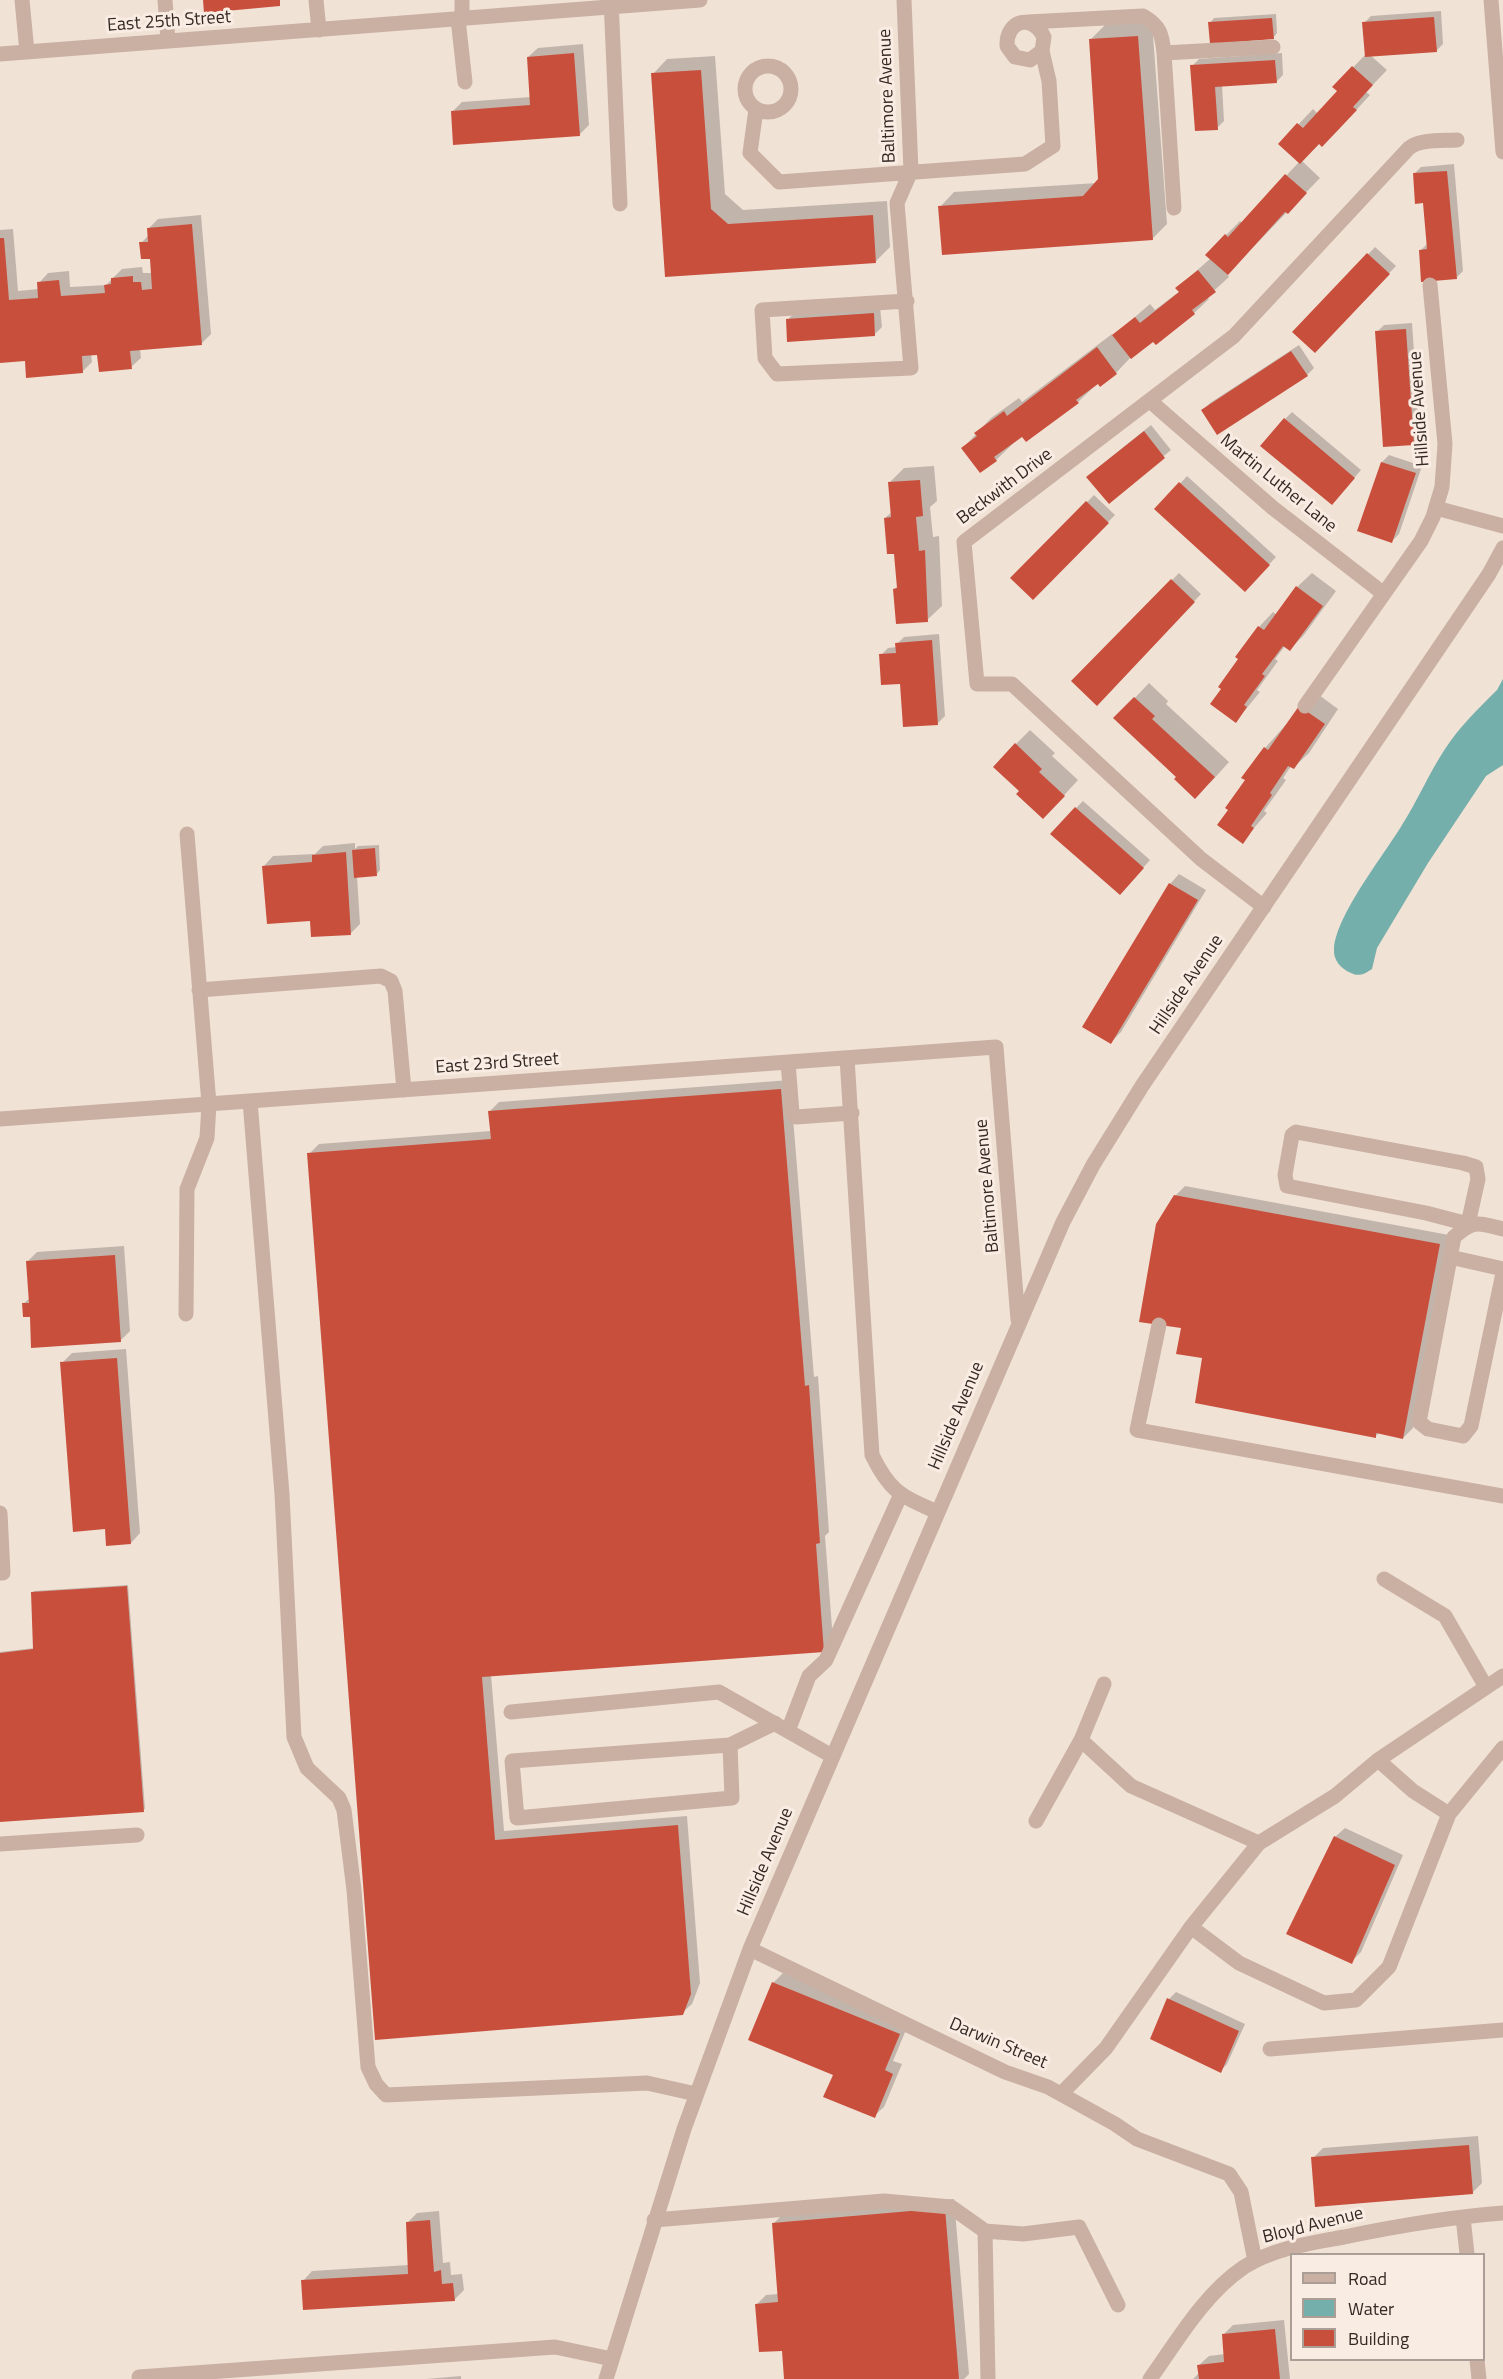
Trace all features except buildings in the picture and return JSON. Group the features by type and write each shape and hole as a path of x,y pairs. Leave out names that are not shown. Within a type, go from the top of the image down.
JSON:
{"street":[{"path":"22,0 27,52"},
{"path":"165,0 168,41"},
{"path":"316,0 319,30"},
{"path":"462,0 460,19 465,82"},
{"name":"East 25th Street","path":"0,54 460,19 611,3 700,0"},
{"name":"Baltimore Avenue","path":"904,0 910,171 897,203 907,301 911,368 777,374 765,358 762,310 907,301"},
{"path":"1491,0 1502,113 1503,152"},
{"path":"611,3 620,204"},
{"path":"1042,51 1030,60 1015,57 1007,46 1009,31 1014,26 1028,22 1143,16 1155,23 1162,38 1164,53 1174,208"},
{"path":"756,109 750,153 778,182 1025,164 1053,146 1049,81 1042,51 1044,37 1035,25 1028,22"},
{"path":"1164,53 1273,47"},
{"name":"Beckwith Drive","path":"1264,907 1201,859 1012,684 977,684 964,542 1234,336 1401,154 1413,144 1457,140"},
{"name":"Hillside Avenue","path":"1305,706 1421,541 1436,508 1444,476 1444,444 1430,285"},
{"name":"Martin Luther Lane","path":"1150,401 1273,508 1384,594"},
{"path":"1436,508 1503,526"},
{"name":"Hillside Avenue","path":"606,2379 654,2220 696,2094 750,1949 1063,1222 1093,1165 1142,1086 1489,574 1503,548"},
{"path":"186,1314 187,1189 207,1138 209,1104 187,834"},
{"path":"199,990 381,976 391,981 395,991 404,1090"},
{"name":"Baltimore Avenue","path":"996,1047 1019,1323"},
{"name":"East 23rd Street","path":"0,1119 996,1047"},
{"path":"847,1058 872,1455 882,1476 894,1490 937,1512"},
{"path":"788,1062 792,1113 796,1117 852,1113"},
{"path":"250,1101 282,1494 294,1737 307,1768 339,1798 344,1810 354,1890 368,2067 376,2084 386,2095 647,2083 696,2094"},
{"path":"1450,1257 1503,1271 1472,1426 1463,1436 1428,1429 1419,1422 1450,1257 1454,1237 1468,1224 1478,1179 1476,1167 1304,1132 1292,1134 1285,1175 1287,1186 1426,1213 1468,1224 1503,1229"},
{"path":"1159,1325 1137,1430 1503,1496"},
{"path":"730,1745 732,1798 517,1818 512,1761 730,1745 781,1727 809,1676 826,1660 901,1494"},
{"path":"0,1513 3,1573 0,1573"},
{"path":"1384,1579 1445,1616 1486,1687"},
{"path":"1061,2094 1106,2048 1191,1927 1259,1843 1335,1796 1378,1761 1503,1676"},
{"path":"1036,1821 1081,1740 1104,1684"},
{"path":"511,1712 719,1692 832,1756"},
{"path":"1081,1740 1131,1786 1259,1843"},
{"path":"1191,1927 1239,1963 1324,2003 1356,2000 1389,1967 1449,1814 1503,1748"},
{"path":"1378,1761 1413,1791 1449,1814"},
{"path":"0,1844 137,1835"},
{"name":"Darwin Street","path":"750,1949 1005,2072 1048,2087 1115,2124 1137,2139 1229,2174 1241,2193 1255,2261"},
{"path":"1270,2049 1503,2030"},
{"path":"654,2220 884,2201 951,2207 985,2231 1023,2234 1079,2227 1118,2305"},
{"name":"Bloyd Avenue","path":"1156,2375 1194,2318 1219,2288 1255,2261 1276,2252 1376,2230 1503,2213"},
{"path":"1463,2217 1467,2253"},
{"path":"985,2231 988,2379"},
{"path":"138,2377 555,2347 612,2359"},
{"path":"1477,2361 1479,2379"}],"water":[{"path":"1503,679 1503,765 1486,776 1428,863 1377,948 1372,969 1359,975 1347,971 1336,960 1334,949 1337,935 1352,903 1408,816 1445,749 1463,725 1497,690"}]}
